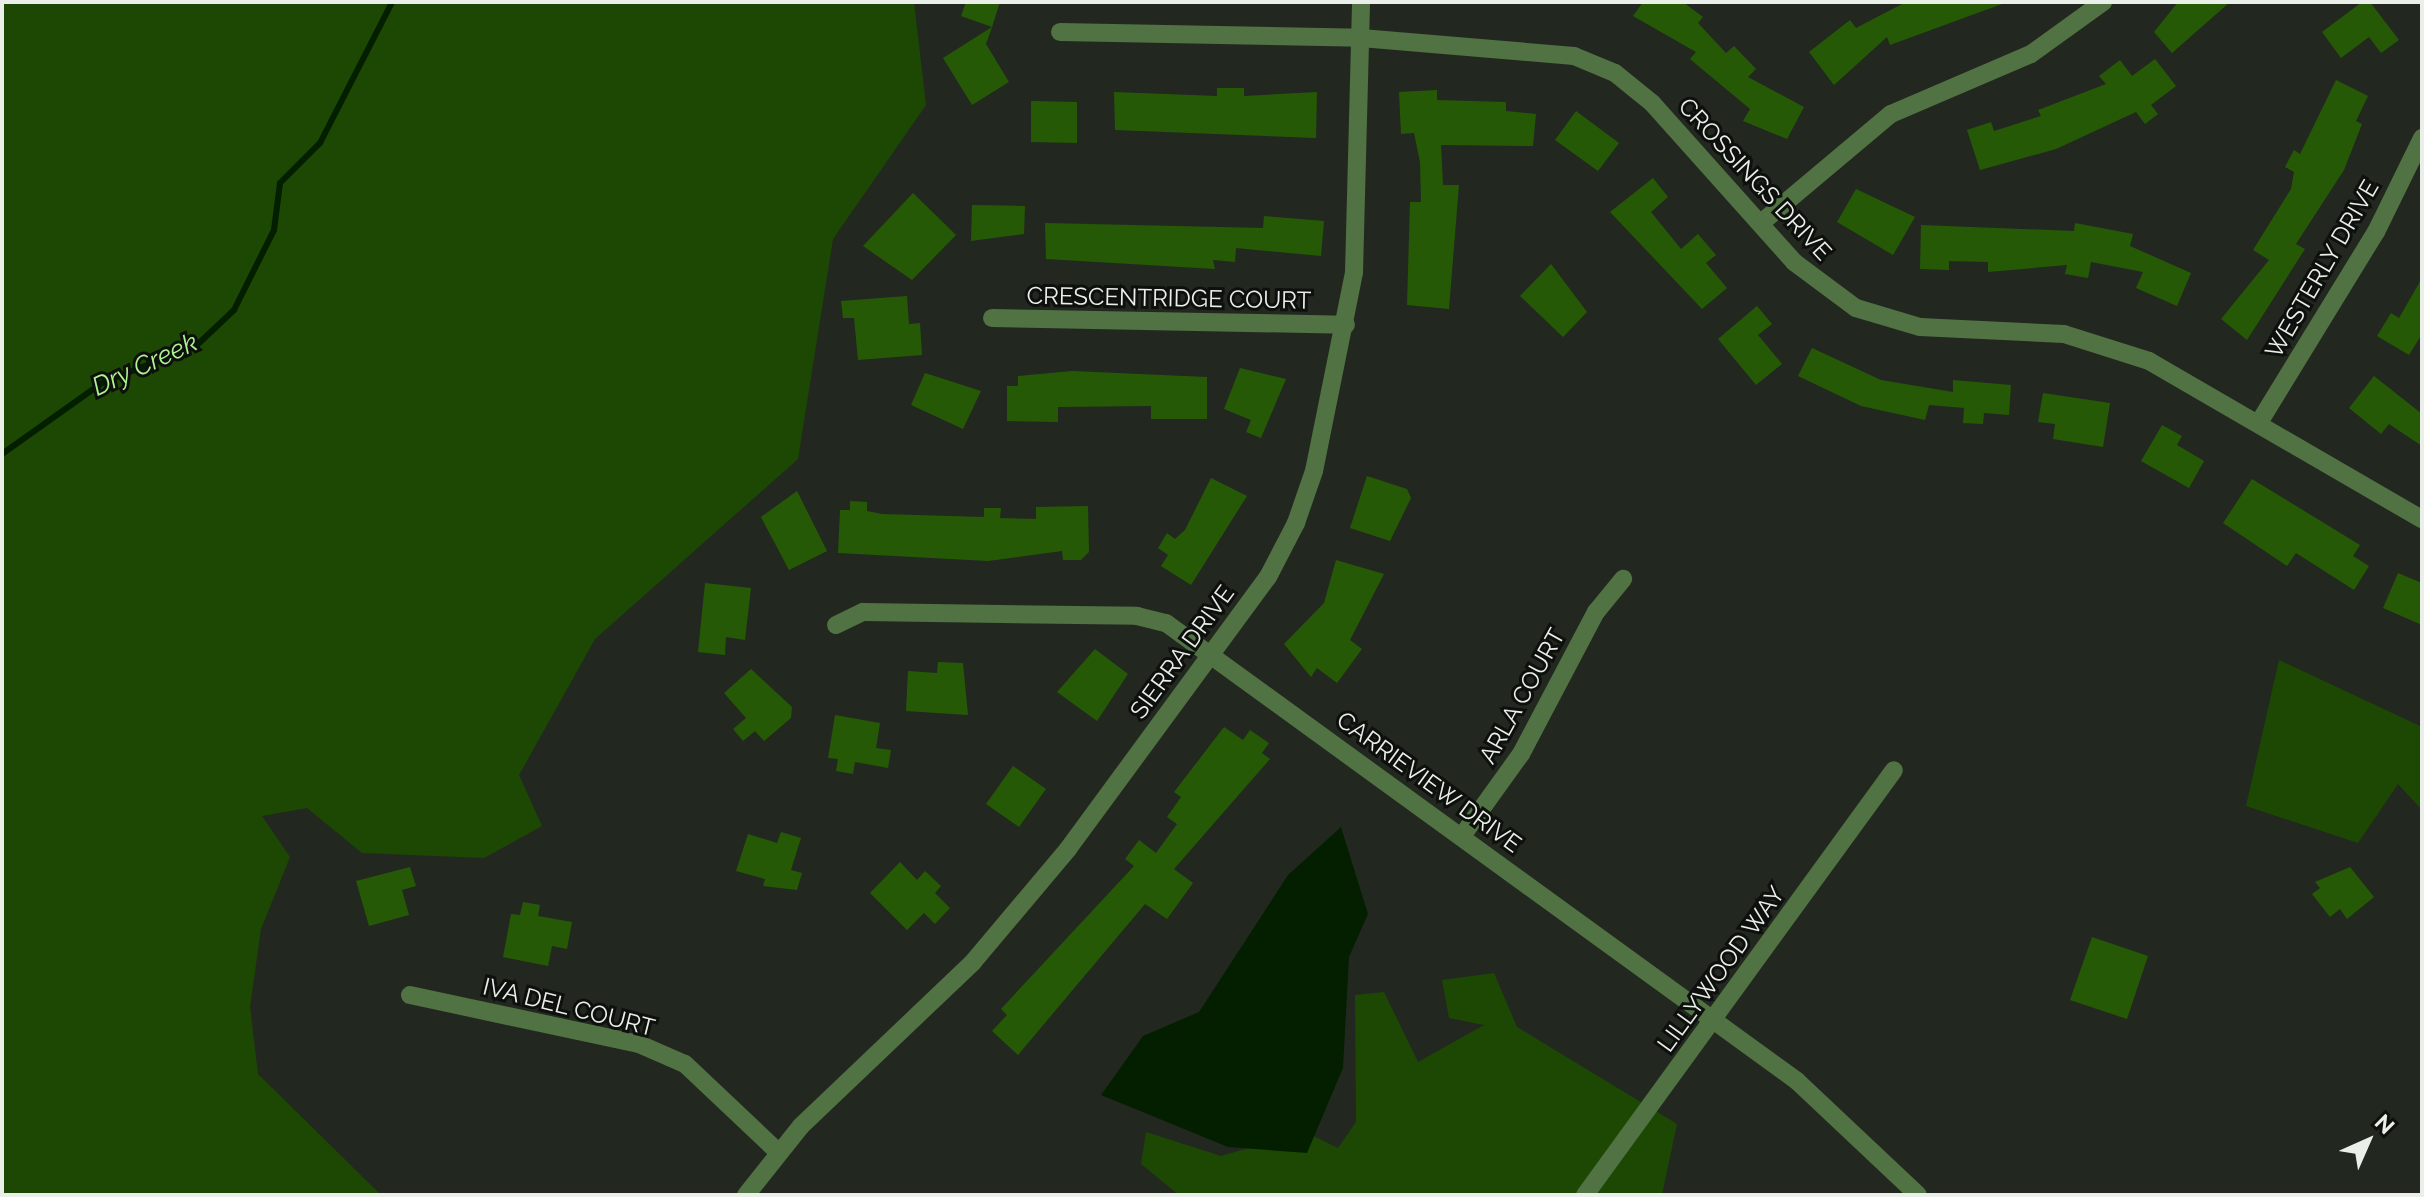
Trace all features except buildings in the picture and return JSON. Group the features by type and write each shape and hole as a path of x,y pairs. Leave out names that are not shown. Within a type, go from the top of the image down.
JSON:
{"street":[{"name":"SIERRA DRIVE","path":"746,1195 777,1151 982,952 1068,849 1268,577 1296,523 1346,325 1361,2"},
{"path":"1761,223 1891,114 2031,54 2103,2"},
{"name":"CROSSINGS DRIVE","path":"1060,32 1361,38 1534,48 1615,73 1652,103 1816,281 1856,308 1920,327 2032,330 2096,342 2149,361 2260,421 2422,519"},
{"name":"WESTERLY DRIVE","path":"2260,421 2376,232 2422,138"},
{"name":"CRESCENTRIDGE COURT","path":"992,318 1346,325"},
{"name":"ARLA COURT","path":"1462,836 1521,754 1596,612 1623,579"},
{"name":"CARRIEVIEW DRIVE","path":"836,625 863,612 1137,616 1166,623 1797,1081 1918,1195"},
{"name":"LILLYWOOD WAY","path":"1585,1195 1894,770"},
{"name":"IVA DEL COURT","path":"410,995 639,1044 685,1064 777,1151"}],"green space":[{"path":"2,2 914,2 926,105 833,239 798,459 595,639 519,775 542,826 484,858 362,853 307,808 262,816 290,857 261,929 250,1007 258,1074 381,1195 2,1195"},
{"path":"2279,660 2422,727 2422,810 2398,784 2358,843 2246,806"},
{"path":"1494,973 1517,1027 1677,1124 1662,1195 1179,1195 1141,1164 1146,1132 1221,1156 1305,1132 1338,1148 1356,1122 1355,995 1384,992 1418,1062 1484,1025 1449,1018 1442,980"}],"shaded area":[{"path":"1341,827 1368,914 1349,957 1343,1068 1307,1153 1228,1147 1101,1095 1143,1036 1199,1012 1288,875"}],"waterway":[{"name":"Dry Creek","path":"2,454 102,383 197,345 234,310 274,230 280,183 320,143 392,2"}]}
